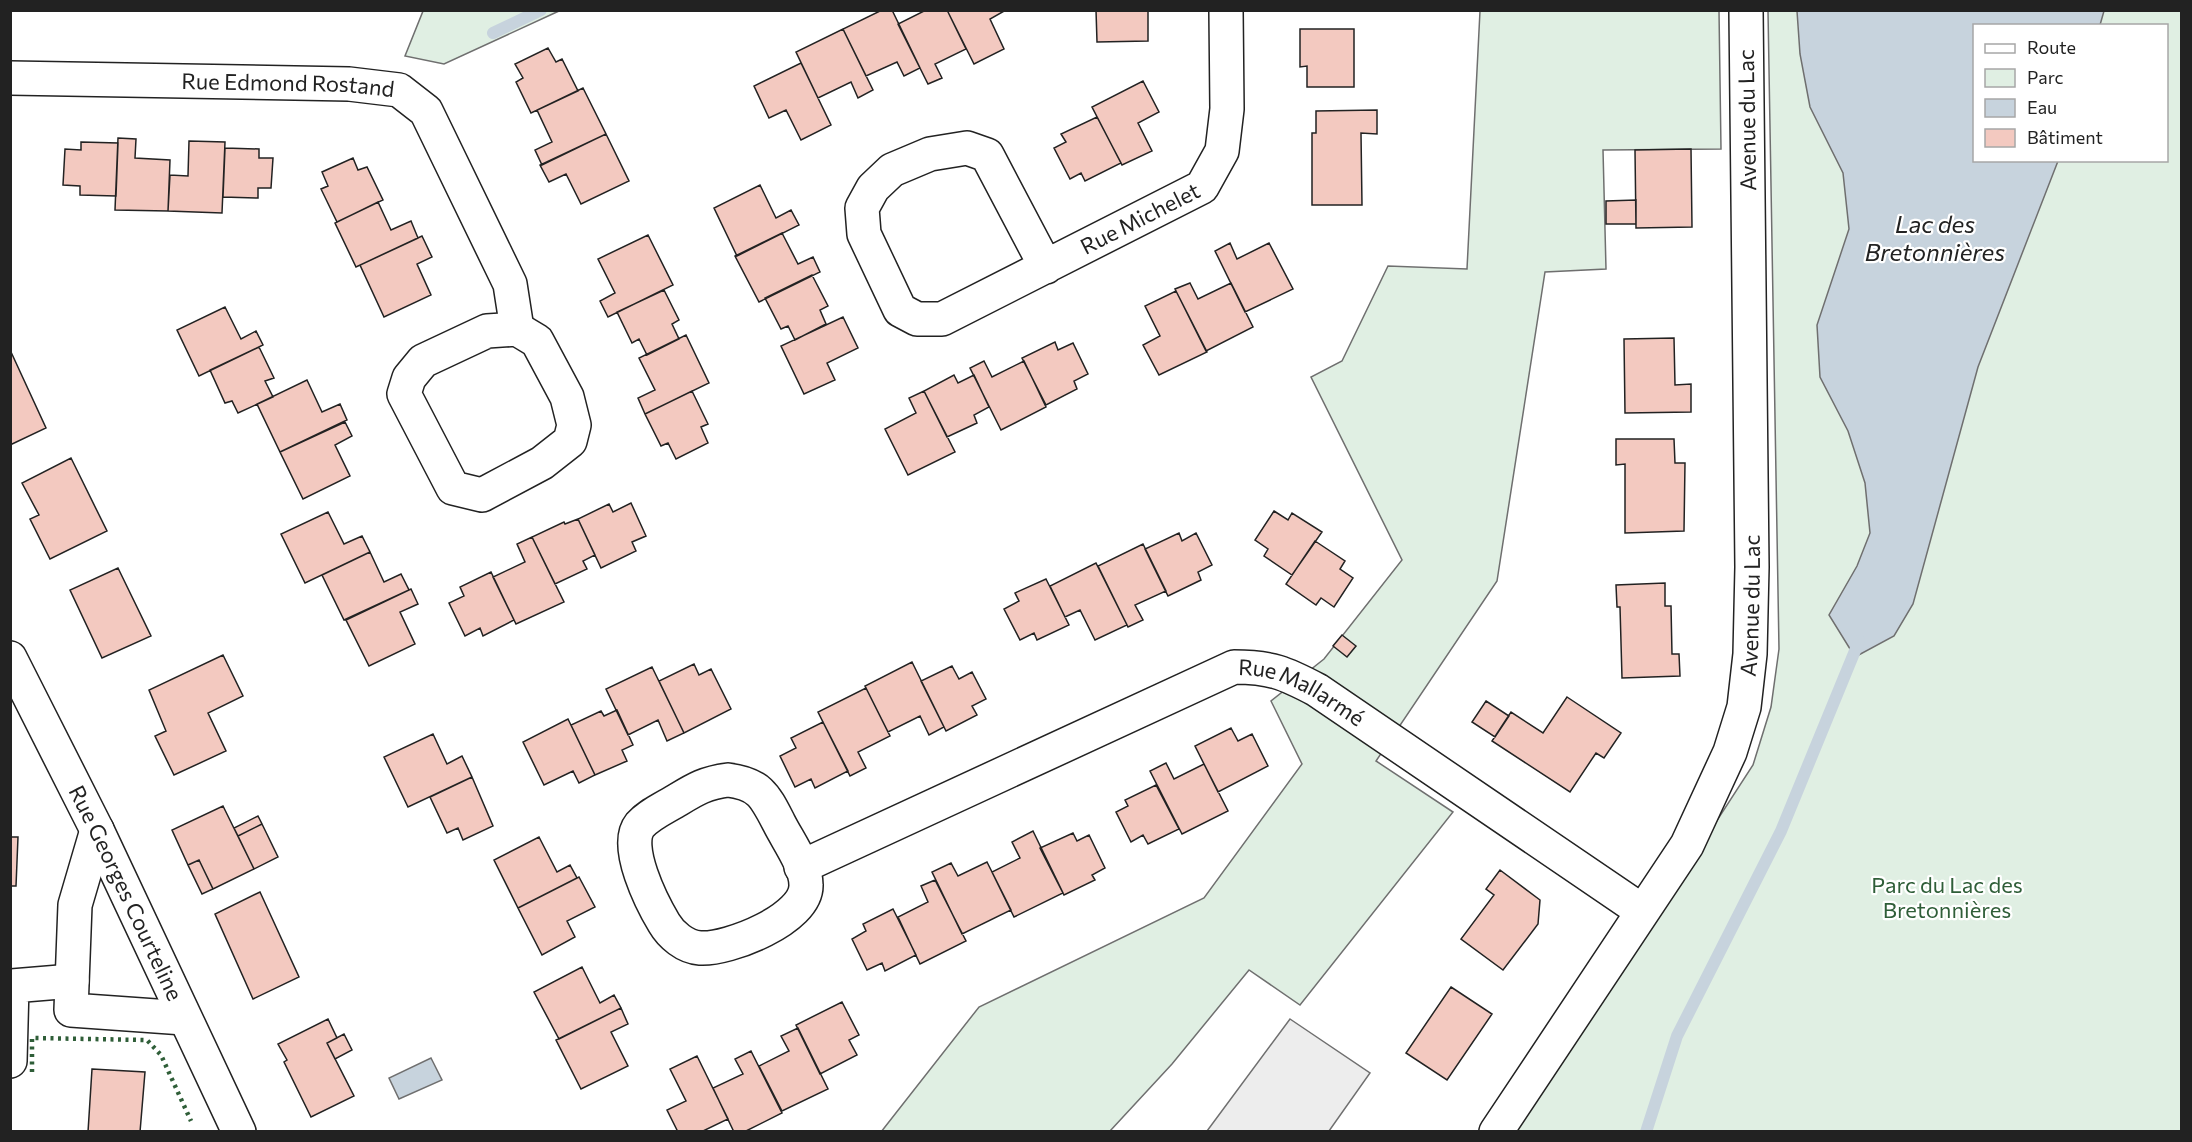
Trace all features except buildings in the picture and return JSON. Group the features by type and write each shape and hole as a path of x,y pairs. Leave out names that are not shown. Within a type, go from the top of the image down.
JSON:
{"street":[{"name":"Rue Michelet","path":"1046,267 1202,187 1222,151 1227,109 1226,10"},
{"name":"Avenue du Lac","path":"1496,1131 1687,845 1730,752 1744,707 1750,654 1752,567 1746,10"},
{"name":"Rue Edmond Rostand","path":"10,78 349,84 399,90 426,111 510,284 517,329"},
{"path":"967,147 987,155 1046,267 942,319 917,319 900,310 864,234 862,208 873,188 892,170 930,154 967,147"},
{"path":"517,329 537,341 567,397 574,425 570,441 542,463 482,495 453,488 404,394 409,378 423,361 487,331 517,329"},
{"name":"Rue Georges Courteline","path":"10,658 97,830 239,1131"},
{"name":"Rue Mallarmé","path":"801,867 1234,667 1255,667 1274,669 1317,690 1642,911"},
{"path":"728,780 745,782 762,792 801,867 806,886 802,901 787,917 742,940 698,948 679,940 667,927 650,899 635,854 636,836 639,827 650,816 705,783 728,780"},
{"path":"97,830 75,905 71,1010 184,1018"},
{"path":"10,1061 12,986 72,981"}],"green space":[{"path":"423,10 559,11 444,64 405,56"},
{"path":"1480,11 1719,11 1721,149 1603,150 1606,269 1545,272 1497,581 1376,761 1453,812 1300,1005 1249,970 1172,1064 1110,1131 881,1132 979,1007 1204,898 1302,764 1271,701 1324,659 1402,560 1311,377 1342,361 1388,266 1467,269"},
{"name":"Parc du Lac des Bretonnières","path":"1768,11 2181,11 2181,1131 1515,1132 1753,765 1771,707 1779,649"}],"shaded area":[{"path":"1290,1019 1370,1073 1329,1131 1207,1131"}],"water":[{"name":"Lac des Bretonnières","path":"1797,11 2104,11 2100,24 1973,24 1973,162 2058,162 1978,367 1913,604 1894,636 1855,657 1829,615 1857,566 1870,533 1865,483 1848,431 1820,377 1817,325 1849,229 1843,173 1810,107 1800,54"},
{"path":"431,1058 442,1080 399,1099 389,1078"}],"waterway":[{"path":"493,33 541,10"},
{"path":"1646,1132 1677,1036 1781,831 1859,641"}],"hedge":[{"path":"32,1072 32,1038 147,1040 161,1055 191,1121"}]}
